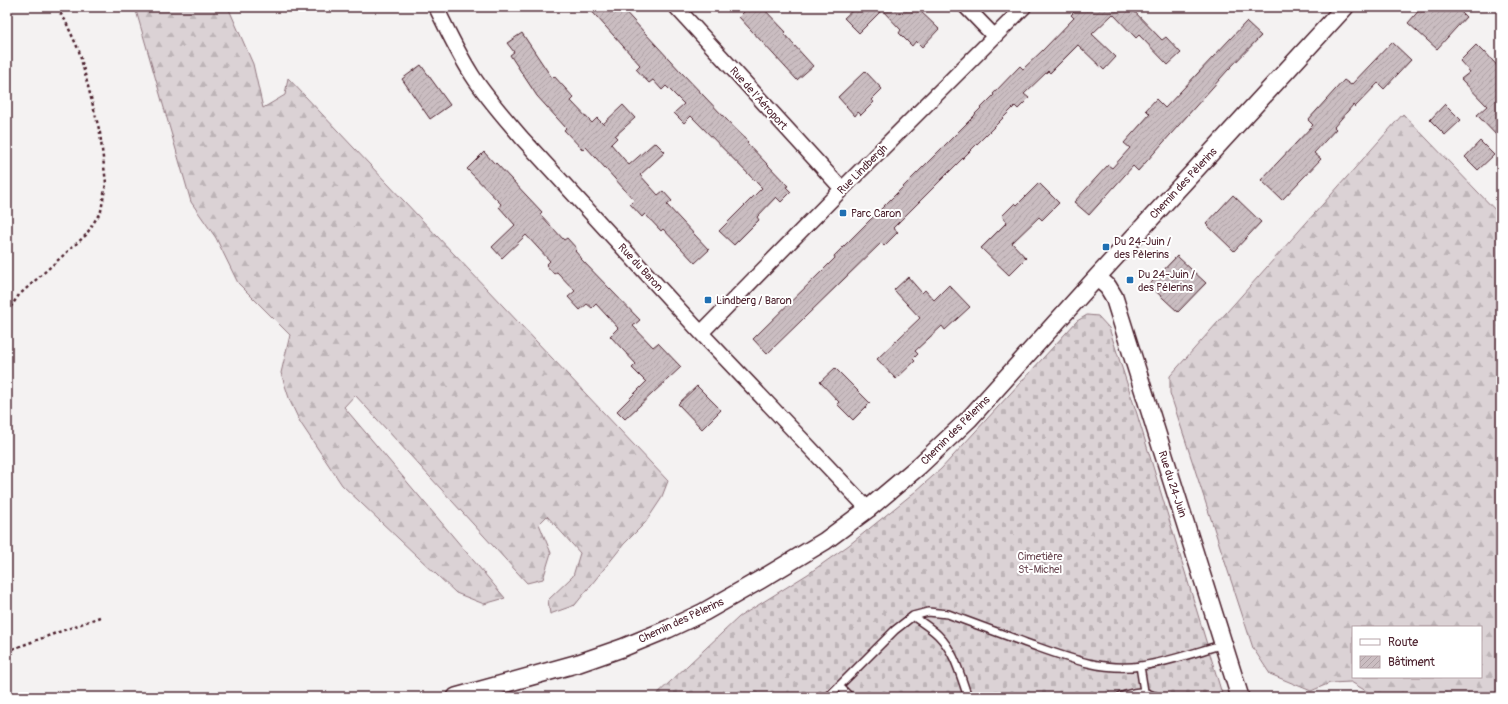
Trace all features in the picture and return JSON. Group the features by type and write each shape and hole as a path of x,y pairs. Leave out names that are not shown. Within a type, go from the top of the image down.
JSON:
{"street":[{"name":"Rue du Baron","path":"436,7 460,56 472,76 496,108 701,332 868,509"},
{"name":"Rue de l'Aéroport","path":"676,7 842,189"},
{"path":"966,7 994,36"},
{"name":"Rue Lindbergh","path":"701,332 1024,7"},
{"name":"Chemin des Pèlerins","path":"456,697 579,663 622,648 668,629 704,612 825,541 868,509 919,466 969,419 1344,7"},
{"name":"Rue du 24-Juin","path":"1097,277 1108,287 1114,297 1240,697"}],"lane":[{"path":"828,697 894,630 913,616 928,612 948,614 1063,656 1092,664 1118,668 1162,662 1224,644"},
{"path":"913,616 937,634 949,648 955,660 968,697"},
{"path":"1140,666 1144,691"},
{"path":"839,686 850,697"},
{"path":"1120,697 1133,692 1144,691 1155,697"}],"path":[{"path":"7,312 19,295 86,235 100,211 106,183 100,133 79,51 65,20 56,7"},
{"path":"7,651 100,617"}],"green space":[{"path":"135,7 228,7 253,64 263,108 285,95 288,78 668,481 661,499 645,523 624,544 575,605 550,614 548,600 573,576 580,553 547,516 539,524 551,553 543,579 527,583 355,395 344,407 505,598 484,604 456,593 342,485 300,422 290,401 281,373 290,335 238,283 216,238 191,202"},
{"path":"1403,114 1501,216 1501,697 1372,697 1371,694 1351,682 1330,683 1311,691 1270,674 1253,648 1170,393 1170,376"},
{"name":"Cimetière St-Michel","path":"1087,315 1098,316 1109,328 1137,414 1223,697 654,697 739,617 808,574 849,545 941,469 1077,321"}],"building":[{"path":"588,7 621,7 788,186 786,187 791,192 781,202 776,197 757,217 759,220 734,245 719,231 762,188 691,116 684,123 674,113 684,104 666,86 662,90 653,80 649,83 636,69 640,65"},
{"path":"749,7 762,7 786,32 784,34 813,66 797,80 739,17"},
{"path":"856,7 916,7 939,29 922,47 916,41 912,46 899,33 901,30 882,10 859,33 844,18"},
{"path":"1079,7 1130,7 1162,40 1166,37 1181,53 1168,65 1139,35 1136,38 1113,14 1092,34 1116,57 1104,70 1078,45 1050,73 1048,71 1024,94 1029,98 1018,109 1015,106 893,228 898,232 884,246 881,243 767,354 753,339 835,258 834,256 975,115 1020,66 1023,69 1043,50 1074,18 1071,15"},
{"path":"1422,7 1456,7 1466,17 1437,49 1408,23"},
{"path":"1246,22 1261,36 1228,70 1138,171 1133,166 1089,215 1074,202 1108,165 1112,168 1130,148 1124,143 1150,114 1146,110 1156,99 1165,108"},
{"path":"522,33 552,78 554,76 574,98 571,101 592,123 597,118 603,124 623,105 635,118 615,136 617,138 611,144 629,165 655,142 665,152 640,175 658,195 663,191 672,201 667,205 709,250 695,263 663,229 661,231 645,214 642,217 630,204 634,200 586,147 583,150 564,130 566,128 537,96 510,55 514,52 507,43"},
{"path":"1392,42 1411,60 1384,89 1378,83 1355,107 1353,105 1334,127 1336,129 1314,153 1321,159 1282,200 1261,180 1313,125 1308,120 1344,80 1351,85"},
{"path":"1476,45 1484,53 1485,52 1501,70 1501,140 1477,115 1487,106 1461,79 1470,72 1460,61"},
{"path":"421,65 450,105 430,119 402,79"},
{"path":"865,71 882,89 871,100 874,102 861,115 858,112 855,116 838,97"},
{"path":"1445,104 1461,120 1445,135 1430,120"},
{"path":"1480,141 1494,155 1478,170 1465,157"},
{"path":"484,152 542,212 540,214 564,240 567,238 577,249 575,251 581,259 640,320 633,326 653,347 658,343 681,367 625,419 617,411 646,382 632,368 636,364 610,336 618,328 596,304 592,308 587,304 580,310 568,297 575,291 557,272 554,274 546,265 550,261 526,235 502,258 492,247 515,225 499,207 501,204 467,169"},
{"path":"1039,183 1059,203 1042,220 1039,217 1012,243 1026,258 1009,275 981,248 1007,222 1002,216 1015,203 1017,205"},
{"path":"1233,195 1261,222 1234,251 1206,224"},
{"path":"1177,256 1206,283 1178,312 1149,285"},
{"path":"908,277 922,293 925,290 934,300 949,285 970,307 945,330 942,326 915,351 918,354 913,359 915,361 896,379 877,359 920,318 894,290"},
{"path":"835,368 870,403 853,420 837,404 839,402 820,382"},
{"path":"697,386 721,410 702,429 678,404"}],"place":[{"name":"Parc Caron","path":"843,213"},
{"name":"Du 24-Juin / des Pèlerins","path":"1106,247"},
{"name":"Du 24-Juin / des Pélerins","path":"1130,280"},
{"name":"Lindberg / Baron","path":"708,300"}]}
